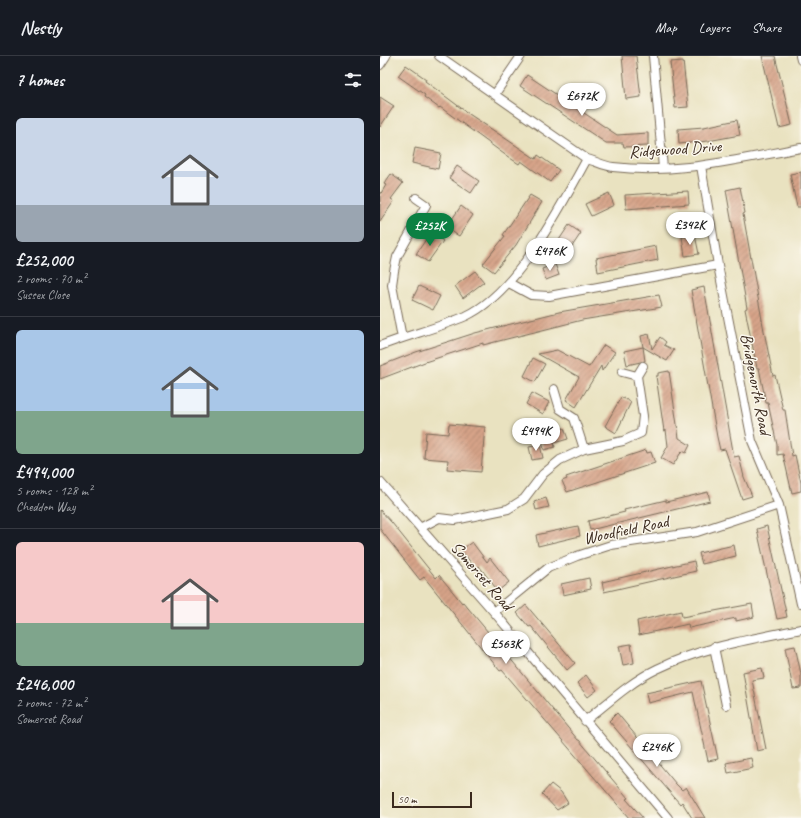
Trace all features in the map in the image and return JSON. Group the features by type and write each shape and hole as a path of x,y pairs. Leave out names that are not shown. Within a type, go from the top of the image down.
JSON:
{"street":[{"path":"380,65 386,56"},
{"name":"Ridgewood Drive","path":"439,56 587,158 612,167 663,168 701,166 801,148"},
{"path":"494,94 521,56"},
{"path":"654,56 663,168"},
{"path":"800,56 801,60"},
{"path":"380,346 466,315 495,296 509,283 552,222 587,158"},
{"name":"Bridgenorth Road","path":"701,166 718,265 752,441 779,505 801,604"},
{"path":"402,338 392,285 397,257 426,205 416,198"},
{"path":"509,283 531,295 549,296 718,265"},
{"path":"420,528 439,518 455,520 508,509 524,499 543,474 560,460 584,449 623,441 641,432 643,416 637,376 643,366"},
{"path":"622,372 637,376"},
{"path":"554,389 560,409 574,418 584,449"},
{"name":"Somerset Road","path":"380,482 494,612 668,818"},
{"name":"Woodfield Road","path":"494,612 548,568 577,556 611,545 697,532 779,505"},
{"path":"585,721 633,682 657,668 714,647 801,629"},
{"path":"714,647 726,705"}],"building":[{"path":"622,56 636,56 641,97 626,99"},
{"path":"762,56 775,56 792,125 779,128"},
{"path":"683,61 688,107 675,108 670,62"},
{"path":"406,65 426,79 425,81 469,114 536,159 538,155 559,170 550,182 521,161 519,164 504,154 424,97 425,95 398,76"},
{"path":"527,75 617,135 648,133 648,146 624,147 623,143 606,143 520,86"},
{"path":"380,97 394,106 380,127"},
{"path":"737,120 740,135 708,141 679,144 678,129 704,127"},
{"path":"415,148 441,153 438,169 412,163"},
{"path":"457,166 479,181 471,193 449,178"},
{"path":"801,172 801,207 797,207 790,174"},
{"path":"391,174 403,183 391,199 394,201 380,222 380,195 386,185 384,184"},
{"path":"740,187 745,213 743,214 773,376 775,375 783,410 785,410 792,456 795,455 801,483 801,491 792,493 783,454 777,455 777,445 768,403 766,403 759,368 757,368 745,309 747,308 726,190"},
{"path":"688,191 689,204 626,209 625,195"},
{"path":"609,193 614,205 591,216 585,204"},
{"path":"530,195 542,202 516,245 494,272 483,264 505,236 503,235"},
{"path":"461,206 473,215 459,236 446,228"},
{"path":"569,225 581,233 567,254 555,246"},
{"path":"431,232 443,241 428,262 416,254"},
{"path":"695,235 699,254 685,256 682,237"},
{"path":"656,246 658,260 598,272 596,258"},
{"path":"555,264 559,275 546,280 542,269"},
{"path":"475,271 484,282 463,298 455,286"},
{"path":"419,286 440,296 433,310 412,300"},
{"path":"704,287 734,457 739,456 744,477 752,496 742,499 725,449 720,450 717,437 691,290"},
{"path":"659,295 662,307 582,320 483,345 483,343 425,362 380,379 380,366 416,352 475,333 559,312"},
{"path":"649,334 652,349 660,337 666,342 664,345 674,350 667,361 643,347 641,336"},
{"path":"604,345 615,352 602,371 601,366 576,407 566,400 579,377 538,354 557,350 589,367"},
{"path":"643,347 645,361 627,365 624,351"},
{"path":"533,358 545,364 535,382 524,376"},
{"path":"669,371 679,438 690,445 686,453 683,451 673,465 661,458 668,446 666,430 664,431 656,376 658,376 658,373"},
{"path":"532,393 549,402 543,414 526,404"},
{"path":"621,397 631,402 616,433 605,426"},
{"path":"449,424 485,427 481,472 447,469 448,460 424,458 426,432 448,434"},
{"path":"564,428 568,439 554,443 555,447 544,450 541,437 555,434 554,430"},
{"path":"540,445 543,458 532,460 529,447"},
{"path":"646,450 647,453 651,452 655,463 567,492 562,481 567,479 566,477"},
{"path":"708,492 710,501 590,530 588,521 625,512 624,510"},
{"path":"546,498 549,507 536,510 534,502"},
{"path":"380,510 436,578 439,575 462,603 463,602 628,798 626,799 643,818 629,818 502,670 500,671 424,577 420,580 380,529"},
{"path":"578,526 580,536 538,546 536,535"},
{"path":"767,526 787,617 777,619 757,529"},
{"path":"472,542 487,562 490,558 509,582 498,591 479,566 476,569 461,550"},
{"path":"734,545 736,556 702,564 699,553"},
{"path":"694,561 696,571 604,592 602,582"},
{"path":"589,578 591,589 563,595 561,584"},
{"path":"752,604 754,617 736,621 736,618 689,628 688,624 639,635 637,621 681,611 682,617"},
{"path":"526,605 575,663 567,670 531,626 529,627 517,613"},
{"path":"631,644 634,663 623,665 619,646"},
{"path":"795,646 801,674 801,688 793,689 785,648"},
{"path":"762,668 764,678 752,680 766,749 757,751 743,672"},
{"path":"586,675 597,690 588,697 577,683"},
{"path":"701,681 718,759 708,761 693,692 648,703 646,693"},
{"path":"617,713 676,784 682,790 686,787 705,818 692,818 682,802 680,804 609,721"},
{"path":"751,758 753,768 728,773 726,763"},
{"path":"551,784 561,792 568,803 557,810 542,794"}]}
